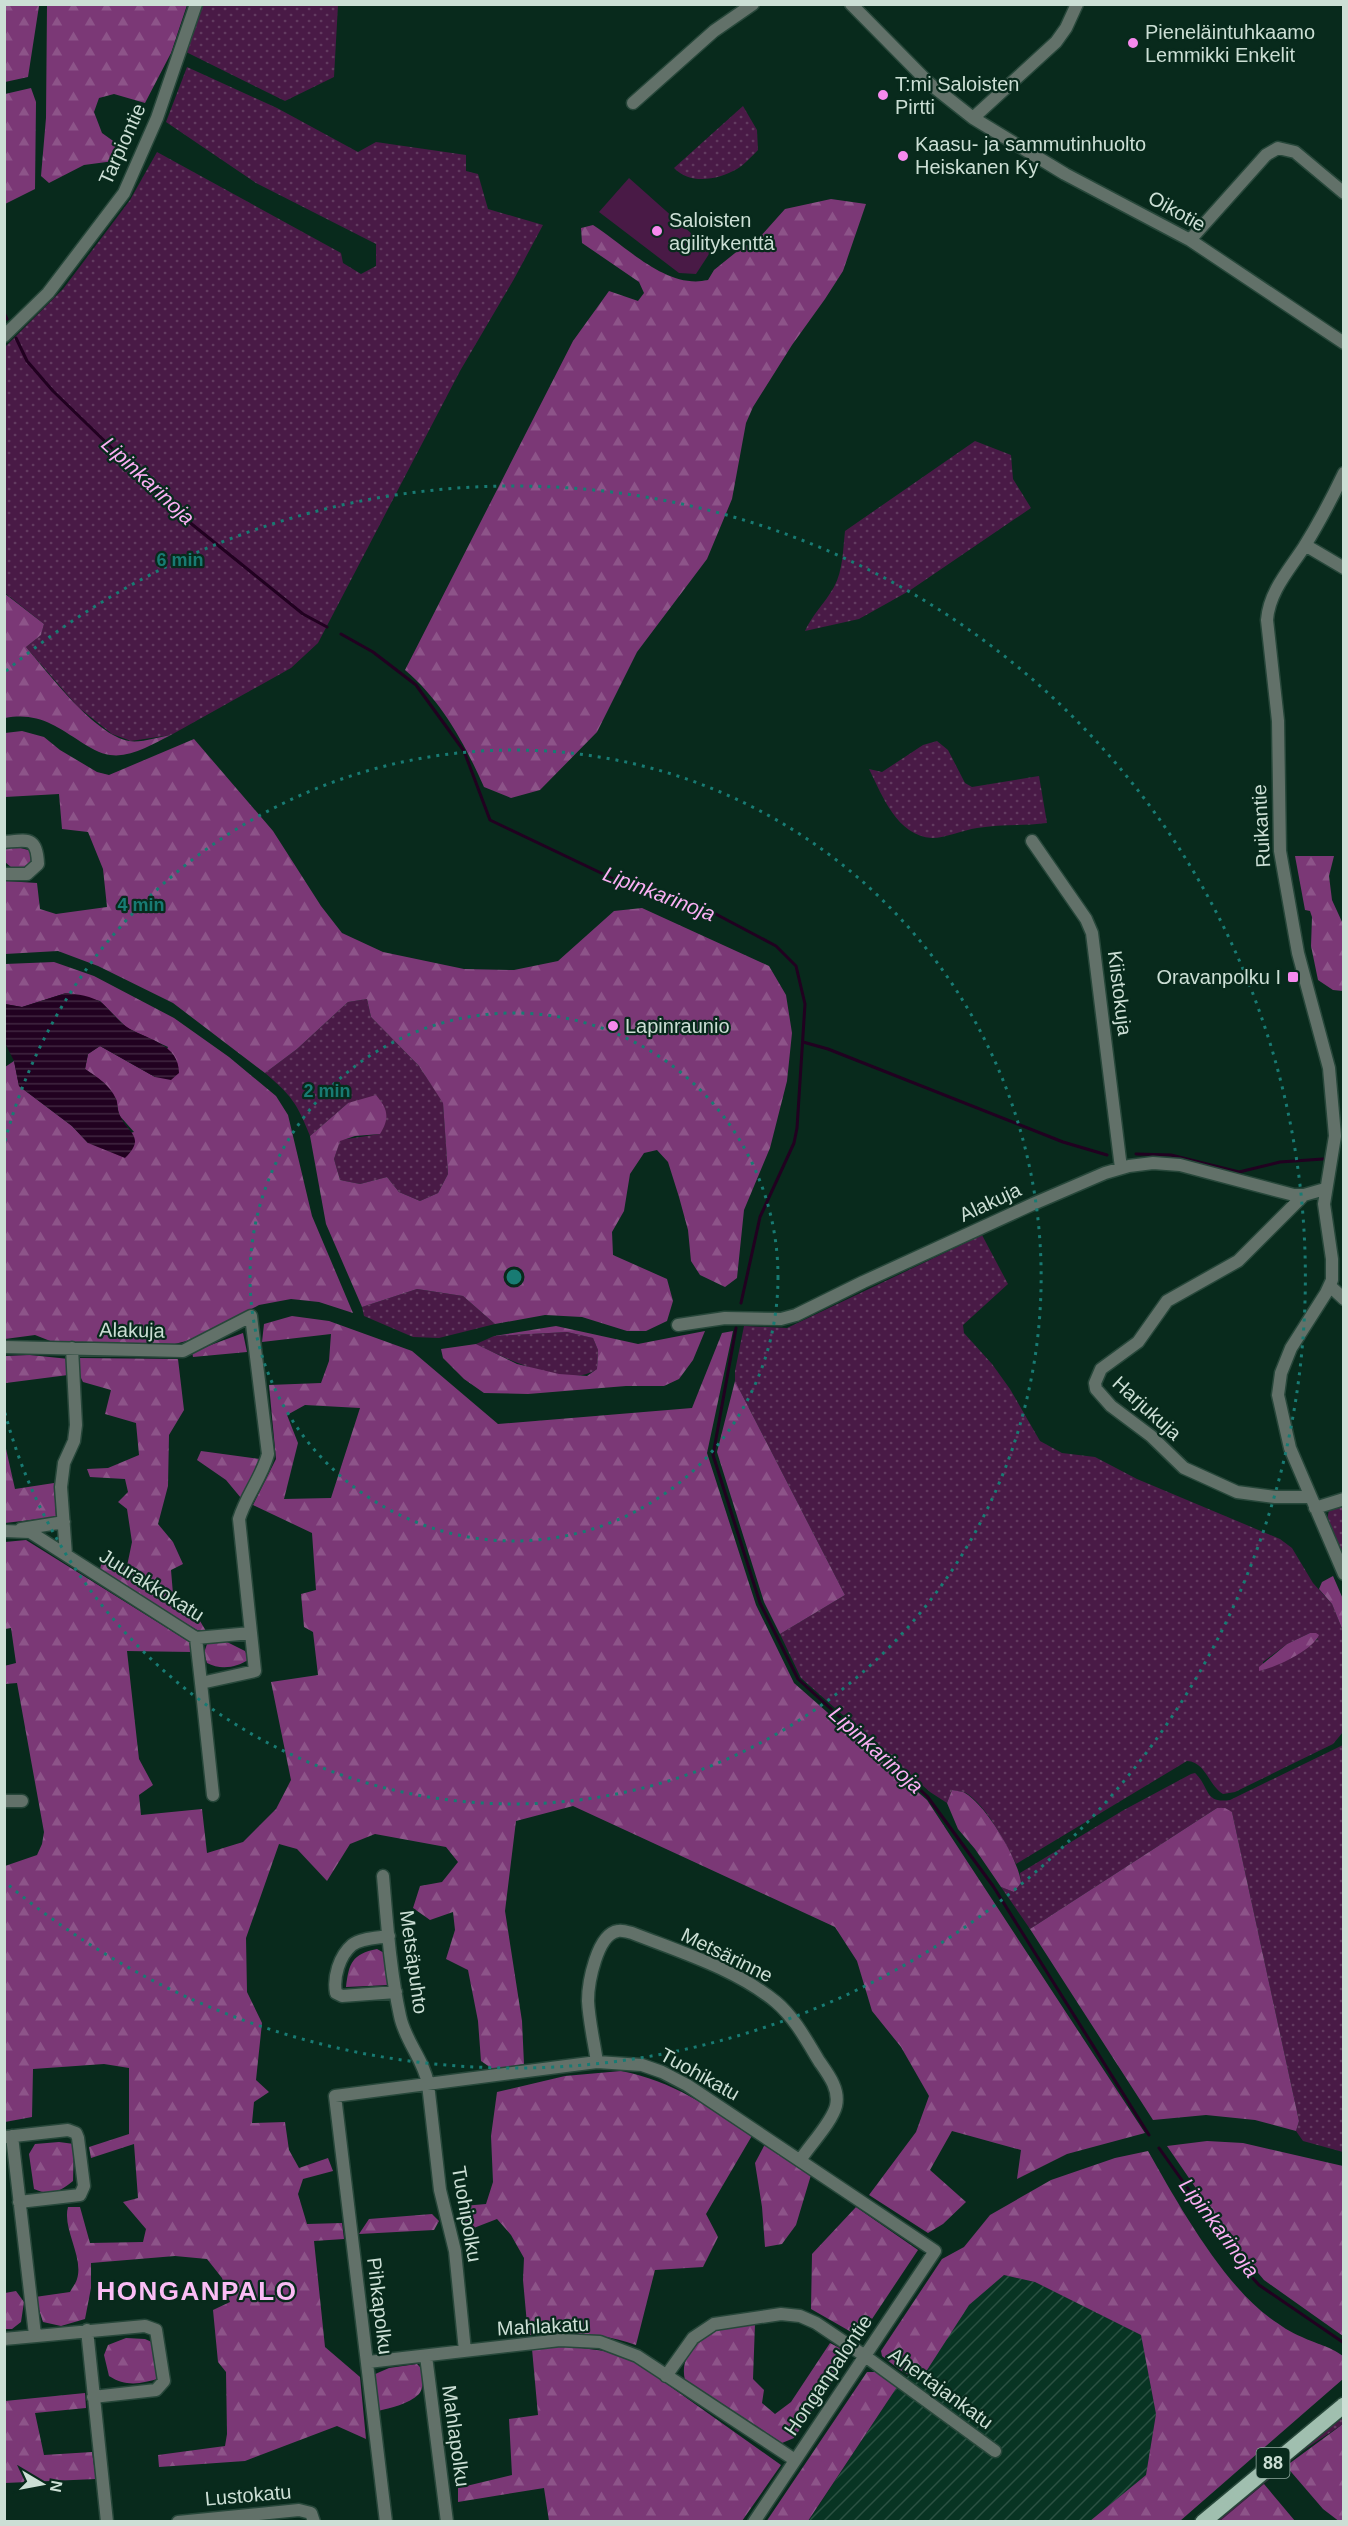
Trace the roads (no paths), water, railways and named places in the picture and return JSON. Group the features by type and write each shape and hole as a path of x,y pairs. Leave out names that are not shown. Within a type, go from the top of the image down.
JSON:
{"main road":[{"name":"88","path":"1203,2522 1344,2405"}],"street":[{"name":"Tarpiontie","path":"4,336 48,293 124,193 157,118 196,4"},
{"path":"633,103 714,31 753,4"},
{"name":"Oikotie","path":"851,4 930,84 973,118 1065,174 1190,240 1344,343"},
{"path":"973,118 1056,42 1066,28 1077,4"},
{"path":"1190,240 1266,155 1278,148 1295,152 1344,194"},
{"name":"Ruikantie","path":"1330,1286 1332,1268 1324,1217 1325,1189 1334,1154 1335,1136 1329,1068 1298,953 1280,851 1278,721 1267,620 1269,605 1275,590 1305,545 1344,474"},
{"path":"1305,545 1344,568"},
{"path":"4,842 26,840 33,842 37,849 38,864 27,874 4,874"},
{"name":"Kiistokuja","path":"1032,841 1086,919 1092,933 1121,1168"},
{"path":"1334,1154 1344,1144"},
{"name":"Alakuja","path":"678,1325 725,1318 781,1319 796,1315 862,1282 1033,1204 1121,1168 1154,1163 1180,1165 1304,1195 1325,1189"},
{"name":"Harjukuja","path":"1304,1195 1238,1261 1167,1301 1138,1342 1101,1369 1095,1383 1096,1389 1111,1406 1151,1436 1184,1468 1237,1492 1313,1502"},
{"path":"1344,1299 1330,1286 1291,1348 1278,1385 1283,1424 1344,1574"},
{"name":"Alakuja","path":"4,1347 183,1351 251,1316 268,1454 239,1519 251,1633"},
{"path":"66,1555 61,1487 64,1463 74,1441 76,1425 72,1348"},
{"path":"1313,1502 1344,1499"},
{"path":"9,1531 64,1522"},
{"name":"Juurakkokatu","path":"9,1531 30,1532 196,1638 251,1633"},
{"path":"201,1683 255,1671 251,1633"},
{"path":"196,1638 213,1795"},
{"path":"4,1801 22,1801"},
{"name":"Metsäpuhto","path":"383,1876 400,2018 426,2070 429,2084"},
{"name":"Metsärinne","path":"597,2062 588,2000 593,1968 603,1941 611,1934 619,1930 632,1933 712,1965 754,1986 778,2003 832,2080 837,2093 833,2113 801,2159"},
{"path":"389,1936 353,1944 341,1961 334,1984 336,1993 342,1996 396,1992"},
{"name":"Tuohikatu","path":"335,2096 597,2062 642,2065 687,2085 801,2159 935,2251"},
{"name":"Tuohipolku","path":"429,2084 440,2190 455,2251 465,2351"},
{"name":"Pihkapolku","path":"335,2096 386,2522"},
{"path":"19,2202 80,2195 84,2186 76,2133 68,2130 8,2136 19,2202 34,2335"},
{"name":"Honganpalontie","path":"754,2522 935,2251"},
{"name":"Ahertajankatu","path":"666,2376 686,2347 708,2326 724,2320 781,2314 808,2318 865,2356 995,2451"},
{"path":"4,2339 87,2330 152,2327 159,2336 164,2381 156,2390 93,2397"},
{"path":"87,2330 107,2522"},
{"name":"Mahlakatu","path":"368,2362 560,2340 585,2340 626,2351 795,2460"},
{"name":"Mahlapolku","path":"426,2356 447,2522"},
{"name":"Lustokatu","path":"178,2522 299,2510 311,2514 314,2522"}],"waterway":[{"name":"Lipinkarinoja","path":"4,313 7,319"},
{"name":"Lipinkarinoja","path":"16,338 27,361 53,391 183,517 303,614 327,627"},
{"name":"Lipinkarinoja","path":"341,634 373,652 416,685 464,751 490,820 622,883 695,903 776,946 796,966 805,1004 797,1128 794,1143 760,1217 741,1303"},
{"path":"803,1042 828,1049 1063,1142 1107,1155"},
{"path":"1136,1154 1171,1155 1239,1172 1280,1162 1323,1159"},
{"name":"Lipinkarinoja","path":"736,1328 713,1455 760,1603 798,1679 927,1796 993,1886 1149,2135"},
{"name":"Lipinkarinoja","path":"1159,2148 1248,2273 1259,2285 1344,2343"}],"place":[{"name":"Pieneläintuhkaamo Lemmikki Enkelit","path":"1133,43"},
{"name":"T:mi Saloisten Pirtti","path":"883,95"},
{"name":"Kaasu- ja sammutinhuolto Heiskanen Ky","path":"903,156"},
{"name":"Saloisten agilitykenttä","path":"657,231"},
{"name":"Oravanpolku I","path":"1293,977"},
{"name":"Lapinraunio","path":"613,1026"}],"district":[{"name":"HONGANPALO","path":"197,2291"}]}
